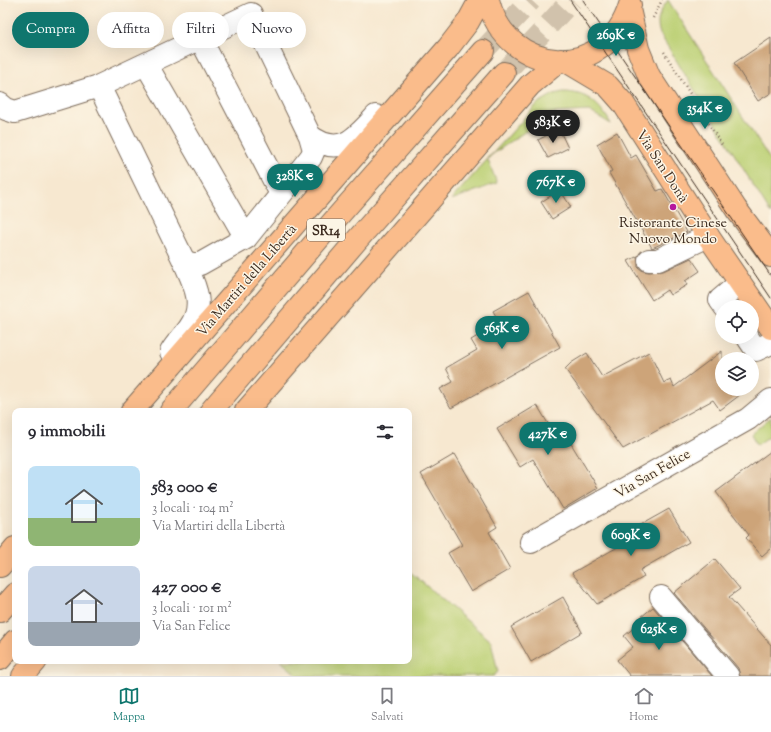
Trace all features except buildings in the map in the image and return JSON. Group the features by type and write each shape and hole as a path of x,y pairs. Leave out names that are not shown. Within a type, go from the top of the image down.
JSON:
{"main road":[{"name":"Via San Donà","path":"488,0 499,28 512,43 540,58 563,60 591,54 610,41 621,28 630,4"},
{"name":"Via San Donà","path":"630,4 638,49 649,76 736,209 771,256"},
{"name":"Via Martiri della Libertà","path":"135,408 448,48 476,8"},
{"name":"Via Martiri della Libertà","path":"174,408 332,223 484,51"},
{"name":"Via San Donà","path":"563,60 608,86 623,103 708,236 771,328"},
{"path":"249,408 530,85 563,60"},
{"name":"SR14","path":"213,408 356,241 504,73"},
{"path":"0,566 12,552"},
{"path":"0,611 12,597"},
{"path":"0,659 12,645"},
{"path":"23,676 33,664"}],"street":[{"path":"310,136 320,143 327,145 347,143 356,137 476,8"},
{"path":"184,261 192,264 200,264 246,238 311,157 314,150 310,136 251,14 229,24"},
{"path":"0,104 6,109 15,112 99,86 179,48"},
{"path":"205,48 281,194"},
{"path":"146,64 246,238"},
{"path":"99,86 184,261 198,295 199,308 196,319 174,346 154,386"},
{"path":"649,260 658,260 708,236"},
{"path":"720,300 740,283"},
{"path":"752,344 756,350 771,343"},
{"name":"Via San Felice","path":"531,542 748,419 771,400"},
{"path":"661,597 728,676"}],"path":[{"path":"653,23 662,0"},
{"path":"664,50 726,150"}],"green space":[{"path":"668,0 771,161 771,214 660,34 658,20"},
{"path":"563,92 579,94 592,100 607,117 611,124 589,111 552,113 491,155 538,103 554,94"},
{"path":"488,159 497,183 451,200"},
{"path":"771,417 771,435 757,445 751,434"},
{"path":"412,574 491,641 498,672 493,676 298,676 284,664 412,664"}],"tunnel":[{"path":"483,51 531,0"},
{"path":"504,73 572,0"}],"tram line":[{"path":"570,0 771,298"},
{"path":"583,0 771,276"}],"place":[{"name":"Ristorante Cinese Nuovo Mondo","path":"673,207"}]}
